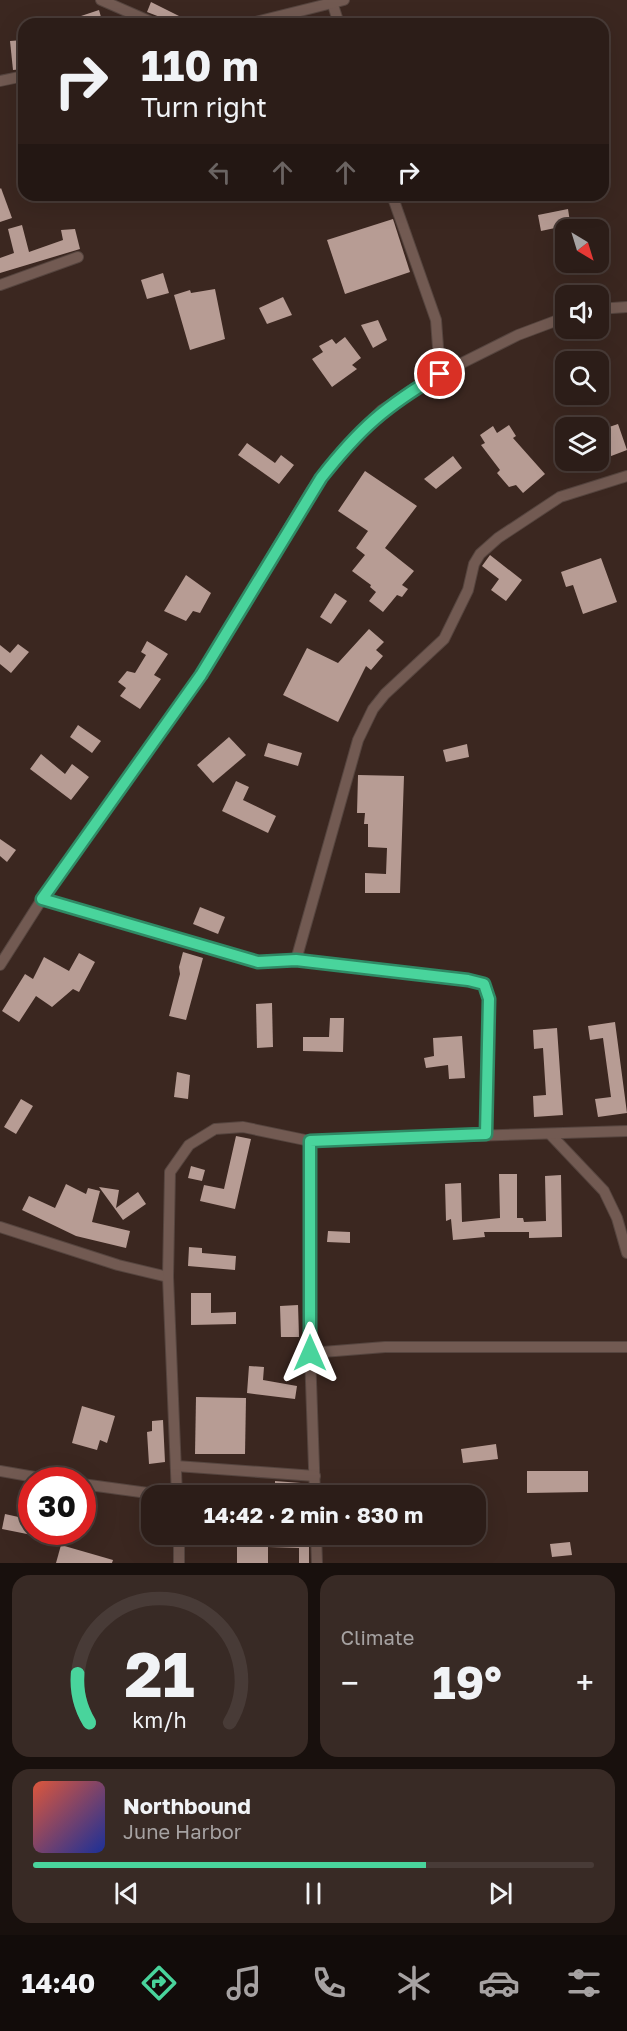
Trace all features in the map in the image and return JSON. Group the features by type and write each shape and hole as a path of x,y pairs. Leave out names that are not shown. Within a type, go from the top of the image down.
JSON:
{"street":[{"path":"101,0 142,18"},
{"path":"269,18 339,2 339,18"},
{"path":"0,81 18,77"},
{"path":"394,201 436,320 440,374"},
{"path":"0,285 78,257"},
{"path":"609,308 627,307"},
{"path":"0,965 42,899 201,675 311,491 330,467 382,410 440,374 518,334 555,321"},
{"path":"296,960 358,740 373,709 444,639 468,590 477,559 488,547 560,498 627,476"},
{"path":"42,899 258,962 296,960 468,980 484,984 489,999 486,1134"},
{"path":"177,1485 168,1277 170,1172 189,1145 215,1129 243,1127 310,1141 627,1131"},
{"path":"550,1134 604,1191 617,1218 627,1253"},
{"path":"310,1141 310,1353 315,1485"},
{"path":"0,1227 118,1265 168,1277"},
{"path":"310,1353 386,1347 627,1347"},
{"path":"176,1466 315,1476"},
{"path":"0,1471 18,1474"},
{"path":"96,1486 141,1492"},
{"path":"179,1545 179,1563"},
{"path":"316,1545 317,1563"}],"building":[{"path":"151,2 179,16 178,18 160,18 147,12"},
{"path":"99,10 101,18 75,18"},
{"path":"18,40 18,70 13,70 10,41"},
{"path":"0,189 12,218 0,222"},
{"path":"568,209 570,219 555,219 555,228 541,231 538,215"},
{"path":"393,219 410,272 345,294 327,240"},
{"path":"22,225 29,252 63,240 61,230 75,229 80,249 0,273 0,258 14,253 8,229"},
{"path":"163,273 169,293 147,299 141,280"},
{"path":"215,289 225,339 190,350 174,295 190,290 191,293"},
{"path":"283,297 292,315 267,324 259,308"},
{"path":"378,320 387,340 373,348 361,325"},
{"path":"345,337 361,358 352,365 357,369 332,387 312,359 323,352 319,346 332,339 336,344"},
{"path":"618,424 627,450 609,457 609,427"},
{"path":"509,425 516,436 513,438 545,474 523,493 516,485 509,487 497,473 500,470 481,445 485,443 480,435 493,426 497,433"},
{"path":"247,443 275,463 281,455 294,465 279,484 238,455"},
{"path":"453,456 462,468 436,489 424,479"},
{"path":"365,471 417,506 385,548 414,571 402,585 408,589 402,597 397,595 383,612 369,601 376,592 370,587 371,585 352,571 365,555 356,548 368,531 338,511"},
{"path":"490,555 522,580 506,601 491,590 499,579 482,566"},
{"path":"601,558 617,602 583,614 573,585 566,587 561,572"},
{"path":"186,575 211,593 200,613 193,611 186,621 164,611"},
{"path":"335,593 347,601 331,624 320,617"},
{"path":"369,629 384,642 376,650 383,656 371,670 366,666 338,722 283,695 307,648 338,663"},
{"path":"147,641 168,654 154,675 161,679 140,709 120,696 126,688 118,682 127,671 135,673 146,655 141,652"},
{"path":"18,644 29,652 11,673 0,664 0,645 10,653"},
{"path":"78,725 101,741 92,753 70,737"},
{"path":"229,737 246,755 213,783 197,765"},
{"path":"268,743 302,753 298,766 264,756"},
{"path":"467,744 469,757 446,762 443,750"},
{"path":"41,754 65,774 72,764 89,777 71,800 30,769"},
{"path":"358,775 404,776 400,893 365,893 365,873 386,874 387,848 368,847 368,824 364,824 365,813 357,813"},
{"path":"236,781 249,787 243,800 276,816 268,833 222,811"},
{"path":"0,839 16,850 7,862 0,856"},
{"path":"200,907 225,917 218,934 193,924"},
{"path":"183,952 203,958 186,1020 169,1016"},
{"path":"79,953 95,962 79,992 73,989 52,1007 36,996 19,1022 2,1011 25,974 33,979 44,957 69,971"},
{"path":"272,1003 273,1047 257,1048 256,1004"},
{"path":"330,1018 344,1018 343,1052 303,1051 303,1037 329,1037"},
{"path":"615,1022 627,1113 598,1117 595,1099 611,1097 603,1038 590,1040 588,1026"},
{"path":"557,1028 563,1115 534,1117 533,1096 546,1095 543,1048 534,1049 533,1030"},
{"path":"462,1036 465,1078 449,1079 448,1065 426,1068 424,1058 434,1056 433,1038"},
{"path":"177,1072 190,1075 188,1099 174,1097"},
{"path":"21,1099 33,1106 16,1134 4,1127"},
{"path":"236,1136 251,1139 235,1209 200,1201 204,1185 224,1189"},
{"path":"191,1166 205,1170 202,1181 188,1178"},
{"path":"499,1174 517,1174 517,1218 523,1218 524,1222 546,1221 545,1176 561,1175 562,1237 529,1238 529,1232 484,1232 485,1237 453,1240 451,1219 446,1221 445,1184 461,1183 462,1222 500,1218"},
{"path":"66,1184 86,1194 88,1188 100,1191 92,1222 130,1231 126,1248 76,1236 22,1210 29,1196 55,1208"},
{"path":"99,1187 119,1190 116,1208 138,1192 146,1204 123,1220"},
{"path":"328,1231 350,1232 350,1243 327,1242"},
{"path":"189,1247 202,1248 202,1253 236,1256 235,1270 188,1266"},
{"path":"191,1293 211,1293 211,1313 236,1312 236,1324 191,1325"},
{"path":"298,1305 299,1337 281,1337 280,1306"},
{"path":"249,1366 264,1367 263,1380 297,1386 295,1399 247,1393"},
{"path":"196,1397 246,1398 245,1454 195,1454"},
{"path":"82,1406 115,1416 107,1443 100,1440 97,1450 72,1443"},
{"path":"163,1420 165,1462 149,1464 147,1432 152,1431 152,1421"},
{"path":"496,1444 498,1459 463,1463 461,1449"},
{"path":"527,1471 588,1471 588,1492 527,1493"},
{"path":"275,1481 301,1483 301,1485 253,1485 275,1484"},
{"path":"5,1514 18,1517 18,1532 2,1529"},
{"path":"570,1542 572,1555 552,1557 550,1544"},
{"path":"61,1545 113,1560 112,1563 56,1563"},
{"path":"237,1545 309,1545 309,1563 299,1563 299,1548 268,1547 268,1563 237,1563"}],"route":[{"path":"310,1353 310,1141 486,1134 489,999 484,984 468,980 296,960 258,962 42,899 201,675 311,491 342,451 382,410 440,374"}]}
